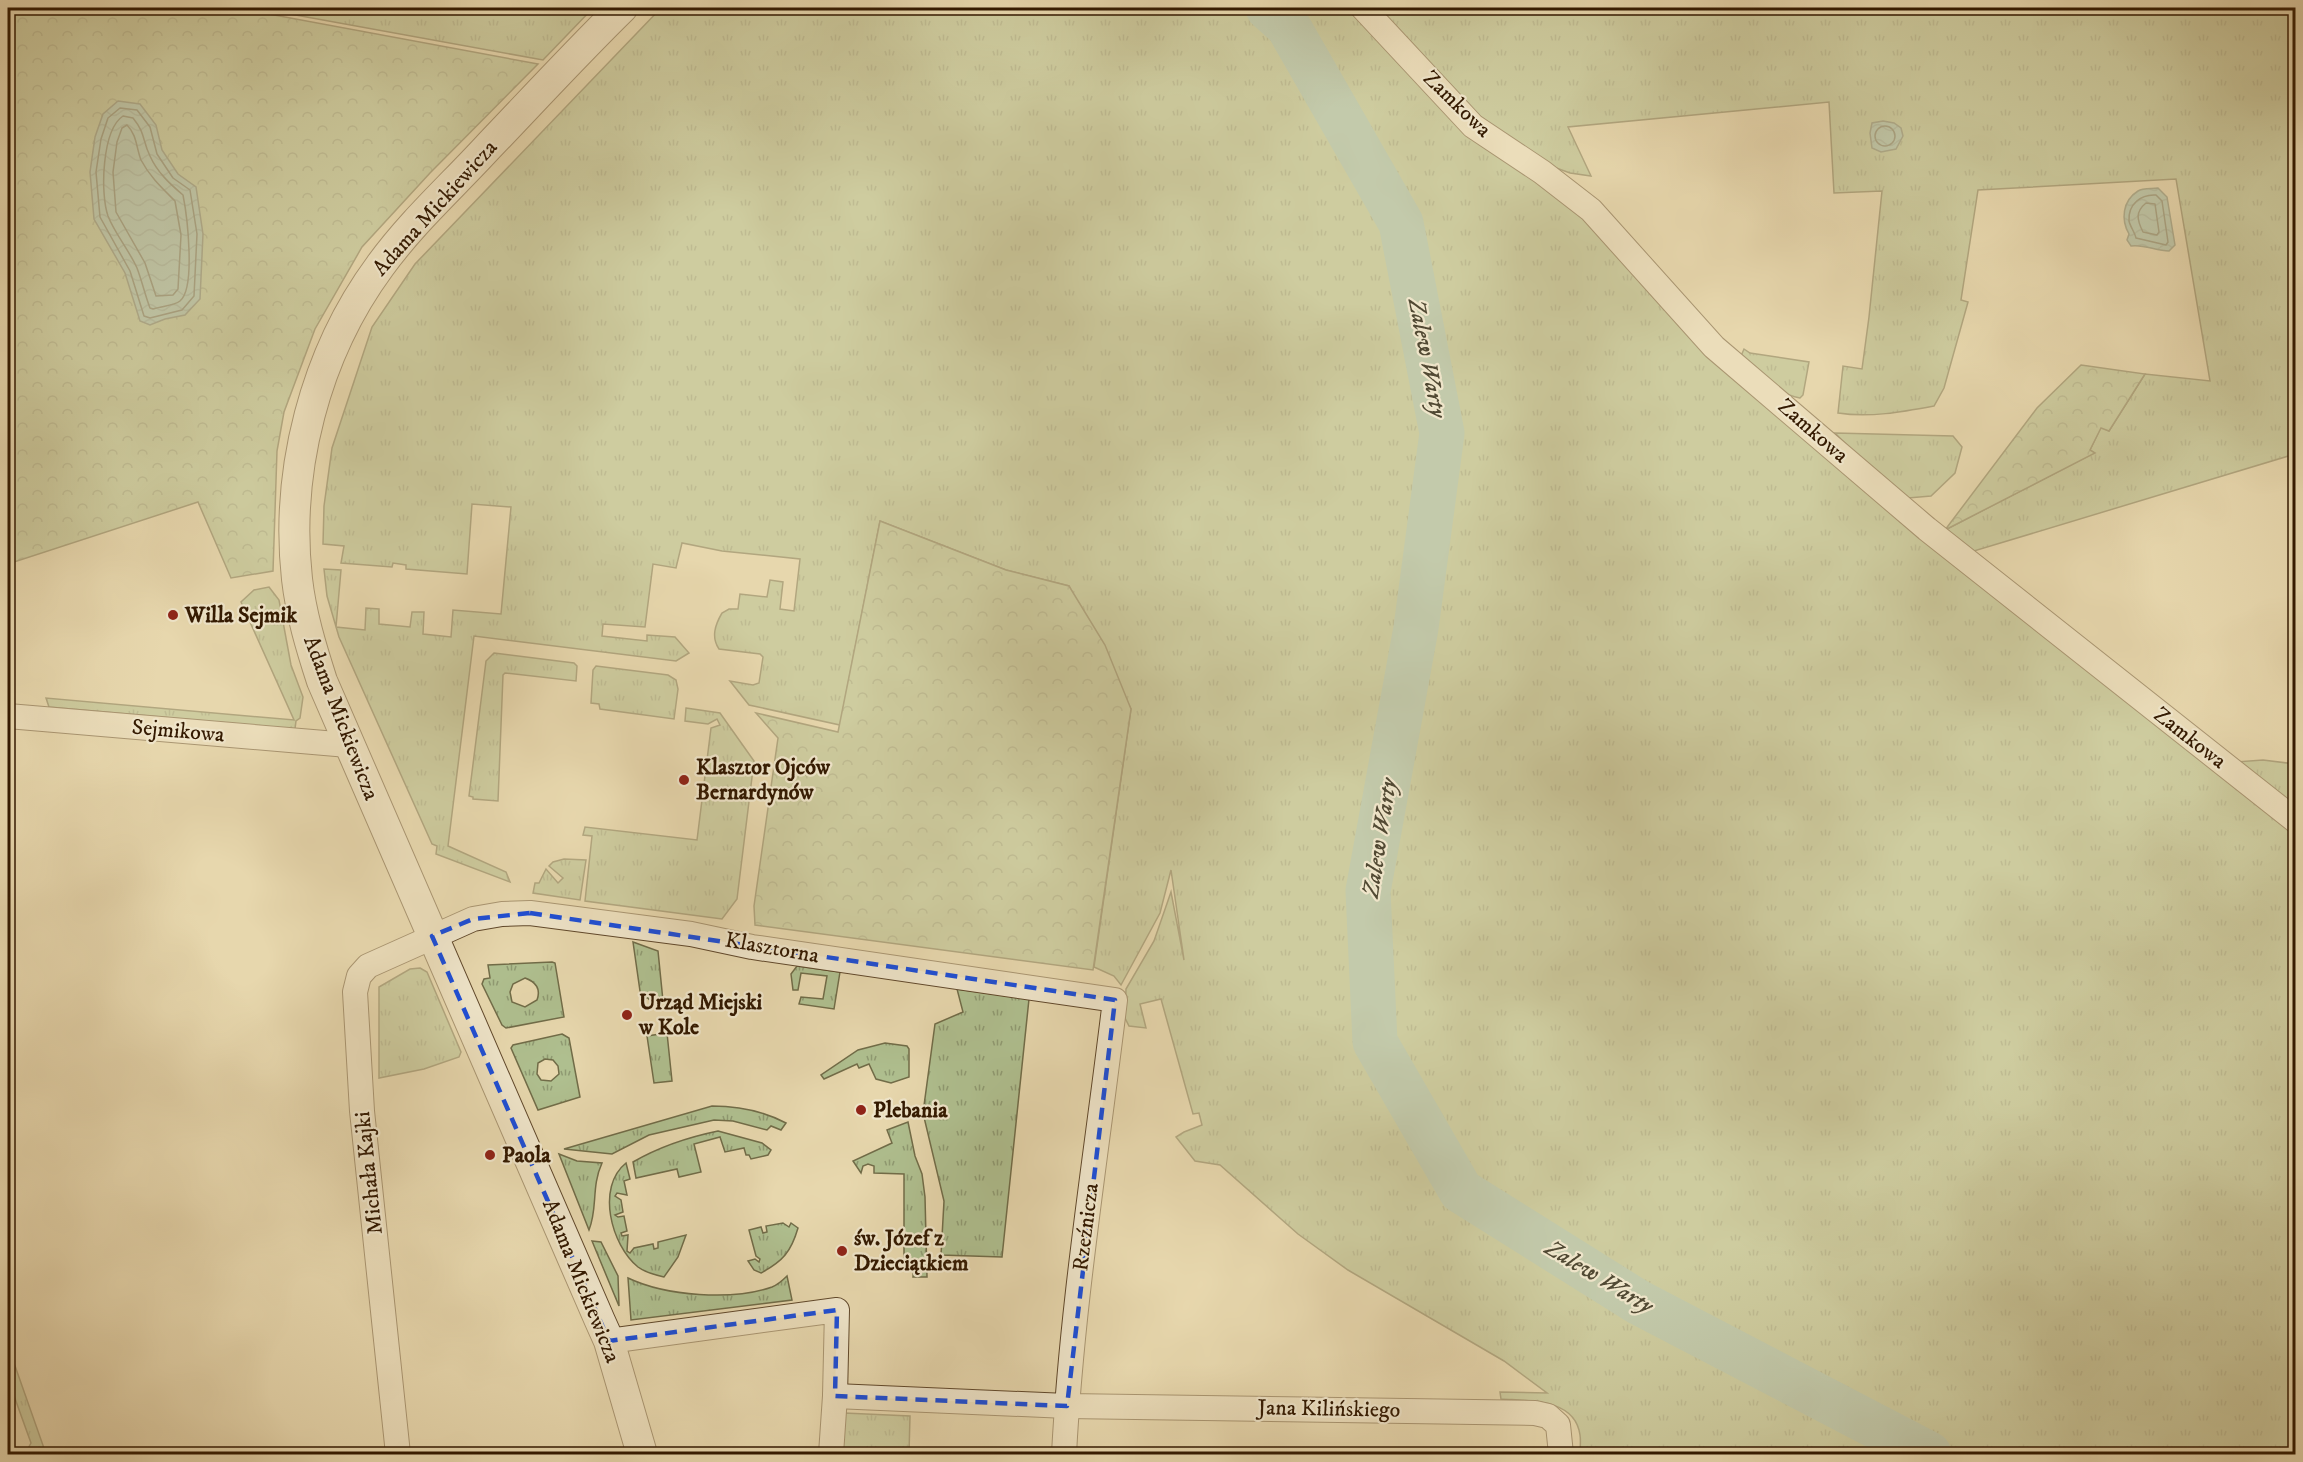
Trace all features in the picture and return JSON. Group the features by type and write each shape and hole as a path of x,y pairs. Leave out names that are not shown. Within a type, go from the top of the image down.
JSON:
{"street":[{"name":"Adama Mickiewicza","path":"622,8 393,250 366,286 324,373 308,422 298,477 294,520 302,609 322,681 609,1341 642,1455"},
{"name":"Zamkowa","path":"1363,8 1473,126 1542,172 1591,210 1714,347 1927,530 2295,821"},
{"name":"Sejmikowa","path":"8,716 348,745"},
{"name":"Klasztorna","path":"432,936 473,919 502,914 530,913 692,934 752,948 1115,999"},
{"name":"Michała Kajki","path":"398,1455 362,1111 355,992 359,976 368,966 432,936"},
{"name":"Rzeźnicza","path":"1064,1455 1084,1230 1115,999"},
{"path":"609,1341 837,1310 831,1455"},
{"path":"835,1396 1067,1406"},
{"name":"Jana Kilińskiego","path":"1067,1406 1535,1413 1548,1416 1558,1425 1561,1455"}],"highlighted area":[{"path":"530,913 1115,1000 1067,1406 835,1396 837,1310 609,1341 432,936 473,919"}],"green space":[{"path":"8,8 237,8 538,64 430,173 362,247 315,329 284,412 277,451 273,571 231,578 198,502 8,564"},
{"path":"257,8 593,8 543,60"},
{"path":"661,8 1350,8 1467,131 1563,194 1633,271 2237,788 2295,833 2295,1454 1648,1454 1638,1449 1636,1454 1580,1454 1580,1435 1576,1423 1569,1414 1549,1404 1501,1399 1500,1392 1547,1393 1504,1361 1348,1270 1298,1234 1220,1165 1195,1161 1176,1137 1202,1125 1199,1113 1193,1114 1161,999 1140,1004 1146,1028 1129,1026 1125,1018 1126,989 1154,941 1171,892 1184,960 1171,870 1160,913 1121,985 1114,976 1094,967 1131,709 1069,586 1006,570 880,521 840,725 749,705 730,681 753,685 759,683 763,657 760,654 719,649 715,640 716,626 722,613 729,609 738,609 740,594 767,597 770,580 783,582 780,609 794,611 800,559 722,551 682,543 676,568 653,564 645,627 603,624 602,636 647,641 647,635 675,637 689,653 676,661 474,636 448,846 506,872 510,882 436,854 437,846 432,844 336,627 365,630 366,608 379,609 379,624 410,627 412,612 424,612 423,634 451,637 453,610 501,614 511,507 472,504 467,574 406,569 406,565 393,563 392,567 341,563 344,546 323,544 324,506 332,448 372,327 415,264"},
{"path":"1378,8 2295,8 2295,454 1974,551 1945,530 2094,453 2090,450 2101,427 2109,431 2145,374 2210,381 2176,179 1978,190 1961,300 1968,302 1944,388 1934,406 1874,415 1838,413 1843,366 1862,369 1882,191 1834,193 1829,102 1568,127 1591,176 1570,173 1548,165 1480,116"},
{"path":"1744,349 1750,353 1809,362 1803,395 1800,398 1791,396 1775,387 1741,356"},
{"path":"2081,365 2145,374 2109,431 2101,428 2090,450 2095,453 1945,530 2037,408"},
{"path":"1835,433 1953,436 1962,447 1955,473 1931,496 1908,498 1873,472"},
{"path":"880,521 1006,570 1069,586 1105,645 1131,709 1093,970 755,925 754,906 778,738 756,713 838,732"},
{"path":"324,569 341,570 336,627 327,596"},
{"path":"269,587 279,600 291,665 303,697 300,718 296,721 295,729 49,707 46,698 294,720 241,602 254,590"},
{"path":"494,653 574,663 577,666 576,681 505,673 503,675 498,801 473,799 469,796 486,661"},
{"path":"596,666 668,675 676,680 678,689 674,719 600,709 599,704 591,703 593,670"},
{"path":"686,708 720,713 754,761 737,899 722,919 585,901 592,836 583,835 585,827 697,840 711,728 720,725 717,719 708,724 685,721"},
{"path":"2263,760 2295,764 2295,811 2235,762"},
{"path":"564,859 586,860 580,900 533,893 535,883 539,883 546,869 558,883 563,878 549,866 553,862"},
{"path":"633,942 658,951 663,1001 652,1003 648,998 641,998"},
{"path":"555,963 564,1017 506,1028 502,1025 482,984 484,979 490,978 488,965","holes":["525,978 538,989 537,1000 525,1007 512,1002 510,992 513,984"]},
{"path":"797,966 840,972 834,1009 799,1004 801,997 823,999 827,976 801,973 798,990 793,990 791,974"},
{"path":"420,968 427,972 461,1052 459,1057 424,1069 379,1078 379,987 410,969"},
{"path":"957,989 1029,999 1002,1257 941,1255 944,1201 923,1113 935,1024 963,1012"},
{"path":"667,1033 672,1081 654,1083 647,1036"},
{"path":"562,1034 569,1038 580,1097 538,1110 511,1048 513,1045","holes":["545,1059 553,1060 558,1066 559,1074 551,1081 541,1080 537,1074 538,1063"]},
{"path":"885,1043 907,1046 909,1049 909,1077 891,1083 876,1079 869,1064 859,1068 857,1064 824,1079 821,1075 858,1050"},
{"path":"712,1106 750,1110 786,1123 781,1130 771,1126 767,1130 733,1121 714,1120 649,1135 612,1154 564,1149"},
{"path":"908,1122 915,1156 922,1174 925,1197 927,1277 913,1277 914,1261 904,1260 904,1174 874,1173 874,1166 868,1164 863,1166 861,1173 853,1161 892,1143 887,1130"},
{"path":"718,1131 762,1143 771,1150 768,1155 751,1159 749,1155 746,1155 744,1148 725,1152 720,1137 694,1144 701,1172 679,1177 677,1169 636,1178 633,1162 674,1143"},
{"path":"559,1154 577,1161 602,1163 589,1230"},
{"path":"626,1163 630,1179 624,1181 627,1195 617,1193 615,1196 621,1200 623,1212 615,1215 624,1216 627,1231 621,1233 622,1236 628,1235 627,1251 630,1253 634,1248 653,1244 654,1249 658,1248 658,1242 686,1235 678,1257 664,1277 638,1267 621,1245 614,1231 609,1201 611,1186 617,1173"},
{"path":"783,1223 789,1227 791,1223 798,1228 789,1250 769,1269 761,1273 754,1270 748,1261 755,1259 759,1262 760,1259 756,1256 749,1230 761,1227 763,1233 767,1232 766,1226"},
{"path":"592,1241 601,1242 618,1276 619,1306"},
{"path":"787,1276 792,1300 631,1320 628,1278 661,1289 719,1295 738,1294 772,1287"},
{"path":"8,1346 45,1451 38,1454 25,1454 31,1443 8,1379"},
{"path":"844,1413 910,1416 909,1454 841,1454"}],"water":[{"path":"118,101 140,104 156,125 162,150 178,174 196,187 203,234 200,299 185,315 150,325 140,321 125,273 94,219 90,172 95,137 103,114"},
{"path":"1883,121 1894,123 1901,128 1903,136 1896,149 1881,152 1872,148 1870,133 1872,123"},
{"path":"2158,188 2167,197 2175,245 2169,251 2131,246 2127,240 2129,234 2124,217 2126,205 2138,191"}],"waterway":[{"name":"Zalew Warty","path":"1268,8 1288,26 1401,223 1442,433 1416,628 1368,891 1375,1042 1461,1191 1638,1302 1929,1454"}],"place":[{"name":"Willa Sejmik","path":"173,615"},
{"name":"Klasztor Ojców Bernardynów","path":"684,780"},
{"name":"Urząd Miejski w Kole","path":"627,1015"},
{"name":"Plebania","path":"861,1110"},
{"name":"Paola","path":"490,1155"},
{"name":"św. Józef z Dzieciątkiem","path":"842,1251"}]}
